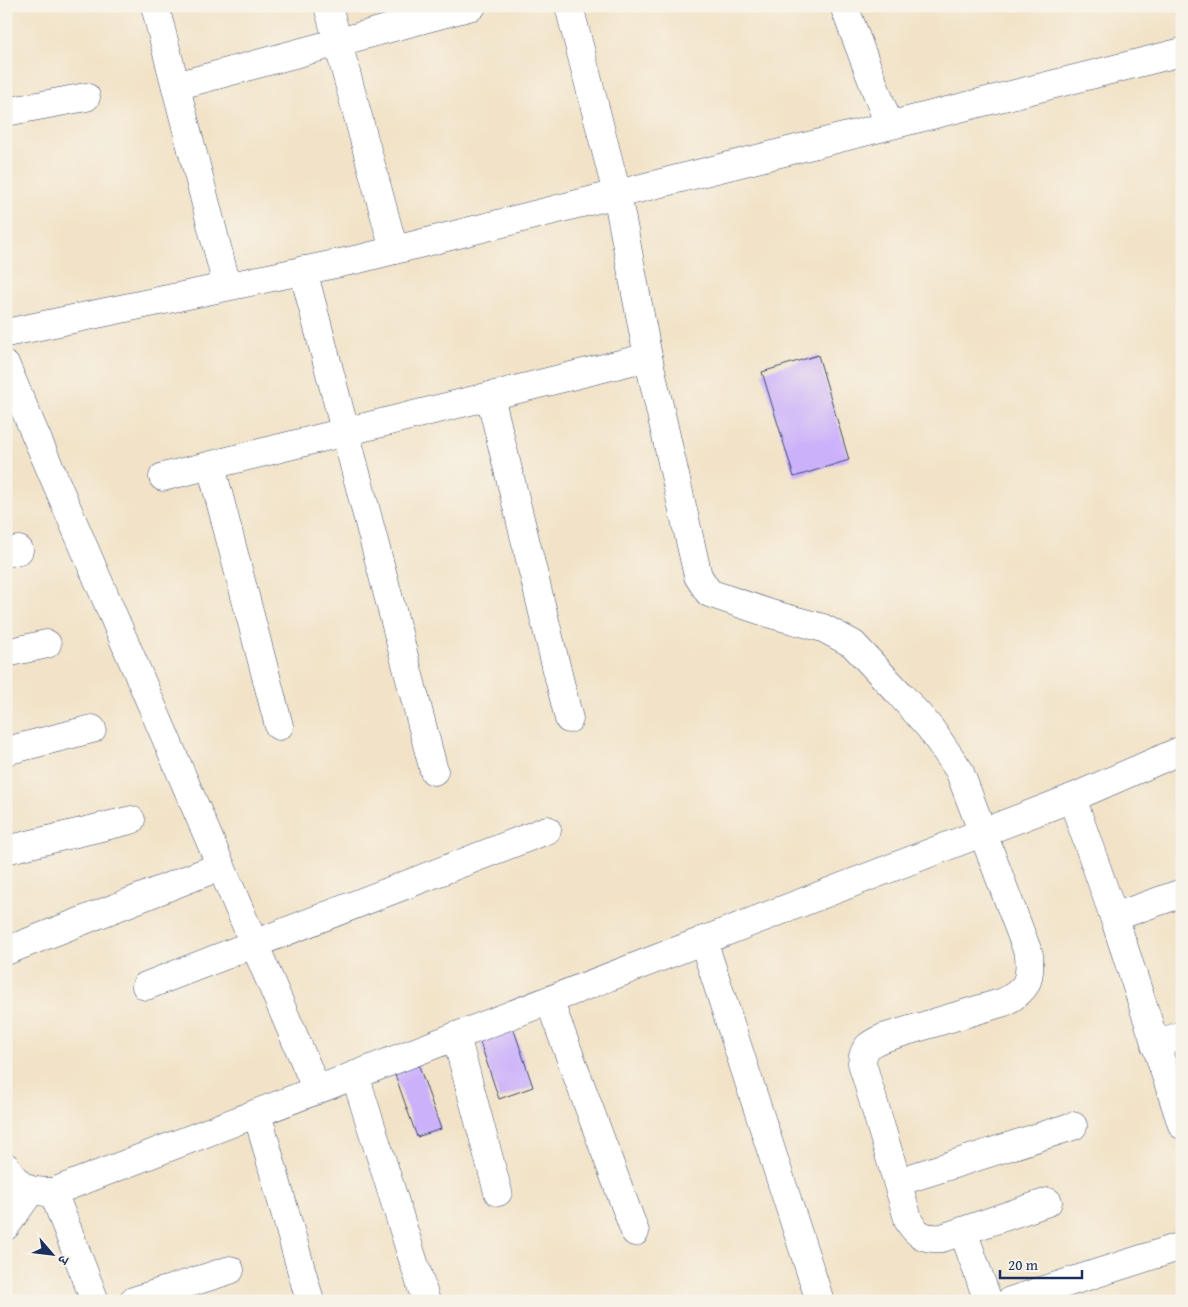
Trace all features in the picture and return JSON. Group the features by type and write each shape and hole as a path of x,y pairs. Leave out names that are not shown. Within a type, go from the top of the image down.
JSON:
{"street":[{"path":"155,6 227,286"},
{"path":"328,6 394,250"},
{"path":"176,86 472,6"},
{"path":"569,6 617,194 648,357 698,576 709,593 771,614 823,628 853,644 930,728 959,770 984,832 1029,956 1031,974 1020,993 1004,1002 883,1038 871,1043 863,1051 862,1064 909,1222 917,1234 929,1239 942,1238 1048,1202"},
{"path":"844,6 889,125"},
{"path":"6,333 394,250 1182,52"},
{"path":"6,112 86,97"},
{"path":"303,270 434,771"},
{"path":"163,477 648,357"},
{"path":"6,366 317,1090"},
{"path":"490,396 569,719"},
{"path":"211,466 279,726"},
{"path":"6,653 47,644"},
{"path":"6,751 92,729"},
{"path":"6,1226 42,1192 257,1113 1072,798 1182,750"},
{"path":"1072,798 1114,917 1182,1125"},
{"path":"6,850 131,820"},
{"path":"146,986 547,830"},
{"path":"7,948 221,866"},
{"path":"1114,917 1182,893"},
{"path":"703,940 820,1301"},
{"path":"549,1000 635,1232"},
{"path":"1155,1045 1182,1035"},
{"path":"456,1036 498,1192"},
{"path":"355,1075 426,1301"},
{"path":"257,1113 310,1301"},
{"path":"898,1182 1073,1126"},
{"path":"6,1167 14,1179 42,1192 95,1301"},
{"path":"963,1231 988,1301"},
{"path":"1010,1301 1182,1246"},
{"path":"133,1301 230,1270"}],"building":[{"path":"818,355 849,460 794,477 762,372"},
{"path":"513,1027 533,1087 499,1099 479,1039"},
{"path":"418,1063 441,1129 417,1137 394,1072"}]}
